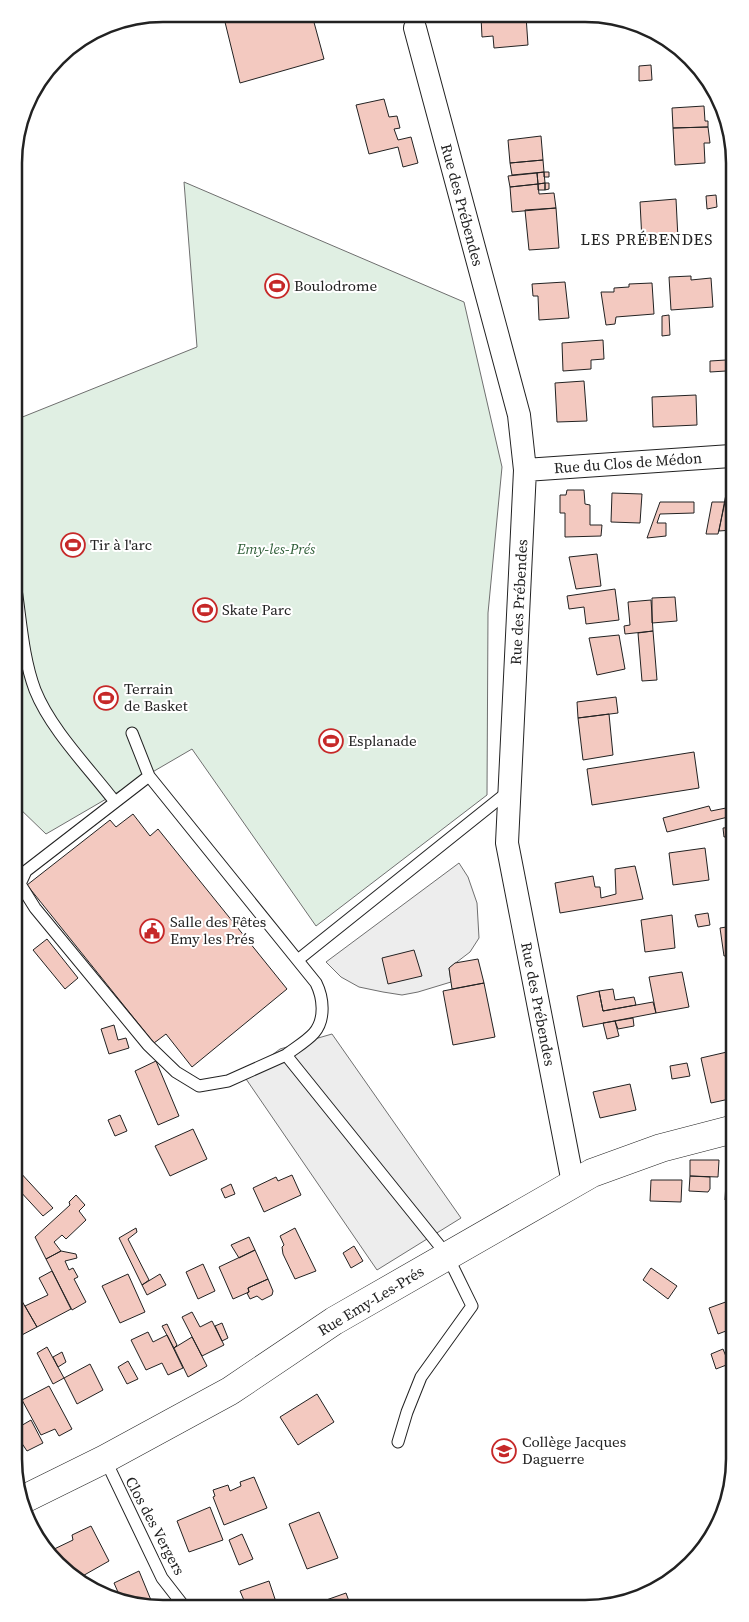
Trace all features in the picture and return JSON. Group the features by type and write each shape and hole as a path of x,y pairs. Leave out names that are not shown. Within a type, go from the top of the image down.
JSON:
{"street":[{"name":"Rue des Prébendes","path":"415,28 519,415 525,470 508,843 518,905 573,1183"},
{"name":"Rue du Clos de Médon","path":"525,470 726,456"},
{"name":"Rue Emy-Les-Prés","path":"28,1497 105,1459 230,1391 334,1321 592,1173 661,1148 726,1131"}],"lane":[{"path":"23,634 27,664 35,690 49,718 115,802"},
{"path":"22,888 35,908 148,1045 176,1072 199,1086 228,1081 286,1055 315,1032 322,1009 322,995 316,983 299,959 149,776 132,733"},
{"path":"22,879 26,871 149,776"},
{"path":"299,959 509,791"},
{"path":"286,1055 447,1255 472,1306 421,1378 407,1412 398,1442"},
{"name":"Clos des Vergers","path":"105,1459 162,1578 179,1600"}],"green space":[{"name":"Emy-les-Prés","path":"184,182 464,302 502,467 488,613 487,795 316,926 192,749 46,834 22,811 23,417 197,347"}],"shaded area":[{"path":"459,863 468,877 477,903 479,938 470,952 449,968 451,982 402,995 383,992 359,987 341,977 326,962"},
{"path":"332,1034 461,1218 377,1270 244,1076 280,1049"}],"building":[{"path":"225,22 314,22 324,59 240,83"},
{"path":"481,22 526,22 528,45 494,48 493,36 482,37"},
{"path":"651,65 652,80 639,81 639,66"},
{"path":"384,99 389,117 397,116 400,128 394,129 398,140 411,137 418,163 403,167 398,147 369,154 356,105"},
{"path":"704,106 705,121 708,121 708,127 673,128 672,108"},
{"path":"708,127 710,143 704,143 705,163 675,165 673,128"},
{"path":"541,136 543,160 510,163 508,140"},
{"path":"543,160 544,172 512,175 510,163"},
{"path":"544,172 549,172 549,177 544,177"},
{"path":"544,172 545,183 538,184 537,173"},
{"path":"537,173 538,184 510,187 508,176"},
{"path":"545,183 545,190 538,190 538,184"},
{"path":"545,183 549,183 549,189 545,190"},
{"path":"538,184 539,194 554,193 556,208 512,212 510,187"},
{"path":"716,195 717,207 707,209 706,196"},
{"path":"676,199 678,239 642,241 640,202"},
{"path":"556,208 559,248 529,250 525,210"},
{"path":"691,276 691,280 711,278 713,307 671,310 669,277"},
{"path":"565,282 569,318 539,320 538,296 533,296 532,284"},
{"path":"652,283 654,314 616,317 615,324 606,325 601,292 614,292 614,288 629,287 629,284"},
{"path":"669,315 670,335 662,336 662,316"},
{"path":"603,340 604,359 591,360 591,369 563,371 562,343"},
{"path":"726,360 726,371 710,372 710,361"},
{"path":"584,381 587,421 557,422 555,383"},
{"path":"696,395 697,425 653,427 652,397"},
{"path":"567,490 584,490 585,504 590,505 590,525 602,525 601,536 565,537 565,513 560,513 560,495 566,495"},
{"path":"612,493 642,494 640,523 611,522"},
{"path":"725,499 726,530 719,531"},
{"path":"660,502 694,502 694,513 660,514 657,523 666,523 666,536 647,538"},
{"path":"712,502 725,502 718,534 706,534"},
{"path":"597,554 601,586 576,589 569,557"},
{"path":"615,589 619,620 586,624 584,607 569,609 567,596"},
{"path":"675,597 677,621 652,623 652,598"},
{"path":"651,600 653,631 625,634 624,626 630,625 628,602"},
{"path":"653,631 657,680 642,681 638,633"},
{"path":"619,635 625,669 597,675 589,638"},
{"path":"616,697 618,713 578,718 577,702"},
{"path":"609,714 613,755 583,760 578,718"},
{"path":"694,752 699,788 592,805 587,769"},
{"path":"709,806 711,811 726,808 726,817 667,832 663,818"},
{"name":"Salle des Fêtes Emy les Prés","path":"133,814 150,836 158,829 287,989 192,1067 166,1034 154,1043 27,885 110,820 116,827"},
{"path":"723,828 726,828 726,837 724,837"},
{"path":"705,848 709,880 673,885 669,853"},
{"path":"635,866 643,899 560,913 555,883 593,876 595,887 600,887 601,898 616,894 615,869"},
{"path":"708,913 710,925 698,927 695,915"},
{"path":"672,915 675,948 645,952 641,920"},
{"path":"726,927 726,956 724,956 720,928"},
{"path":"47,939 78,978 65,989 33,950"},
{"path":"414,950 422,976 388,984 382,958"},
{"path":"478,959 484,983 452,989 449,968 455,963"},
{"path":"682,972 689,1007 656,1013 649,977"},
{"path":"484,983 495,1037 453,1045 443,991"},
{"path":"613,989 615,1000 634,997 636,1005 603,1011 599,991"},
{"path":"599,991 603,1011 653,1002 656,1013 583,1027 577,996"},
{"path":"633,1018 634,1026 618,1029 615,1021"},
{"path":"615,1021 619,1036 607,1039 603,1023"},
{"path":"114,1025 118,1040 126,1038 129,1048 109,1054 101,1029"},
{"path":"726,1052 726,1100 711,1103 701,1058"},
{"path":"156,1061 179,1116 158,1125 135,1071"},
{"path":"687,1063 690,1076 672,1079 670,1066"},
{"path":"630,1084 636,1110 600,1118 593,1092"},
{"path":"120,1115 127,1131 115,1136 108,1120"},
{"path":"193,1129 207,1159 170,1176 155,1146"},
{"path":"690,1160 719,1160 718,1177 690,1176"},
{"path":"22,1175 53,1208 43,1216 22,1194"},
{"path":"292,1175 301,1195 264,1212 253,1188 276,1177 278,1181"},
{"path":"690,1176 710,1177 710,1189 708,1192 689,1191"},
{"path":"651,1180 682,1180 681,1202 650,1201"},
{"path":"231,1184 235,1194 225,1198 221,1189"},
{"path":"76,1195 85,1205 79,1211 86,1220 66,1239 62,1235 54,1242 61,1251 46,1259 35,1237 70,1205 69,1202"},
{"path":"136,1228 137,1232 128,1239 149,1280 142,1285 119,1238"},
{"path":"295,1228 316,1271 295,1279 283,1254 282,1247 284,1245 280,1236"},
{"path":"249,1237 255,1250 239,1258 231,1245"},
{"path":"354,1246 363,1261 351,1268 343,1253"},
{"path":"255,1250 268,1279 248,1288 249,1292 233,1299 219,1267"},
{"path":"61,1251 76,1254 77,1258 65,1261 69,1270 73,1268 78,1277 74,1279 86,1302 72,1310 46,1259"},
{"path":"203,1264 215,1291 198,1299 186,1272"},
{"path":"651,1268 677,1286 668,1299 643,1280"},
{"path":"52,1271 71,1309 37,1327 25,1306 48,1295 39,1278"},
{"path":"128,1274 145,1312 120,1323 102,1286"},
{"path":"160,1274 166,1285 147,1295 142,1285"},
{"path":"268,1279 273,1291 272,1295 262,1300 257,1296 250,1299 247,1293 249,1292 248,1288"},
{"path":"22,1301 37,1327 22,1335"},
{"path":"726,1302 726,1331 718,1334 709,1308"},
{"path":"192,1312 200,1327 212,1321 224,1345 202,1356 182,1317"},
{"path":"222,1323 228,1338 222,1341 215,1326"},
{"path":"167,1324 177,1345 174,1348 162,1326"},
{"path":"148,1332 153,1342 167,1335 183,1368 168,1375 162,1363 146,1370 131,1340"},
{"path":"192,1337 207,1366 188,1377 174,1348"},
{"path":"47,1347 64,1378 53,1384 37,1353"},
{"path":"723,1349 726,1356 726,1365 716,1369 711,1354"},
{"path":"62,1352 66,1362 58,1367 53,1357"},
{"path":"128,1361 138,1379 127,1384 118,1367"},
{"path":"90,1364 103,1390 77,1404 64,1378"},
{"path":"49,1386 72,1429 59,1436 55,1429 41,1435 22,1400"},
{"path":"317,1394 334,1422 298,1445 280,1417"},
{"path":"31,1420 43,1443 27,1451 22,1444 22,1425"},
{"path":"254,1477 267,1508 224,1525 213,1497 215,1496 213,1490 228,1485 230,1491 241,1486 240,1482"},
{"path":"210,1507 223,1540 189,1552 177,1521"},
{"path":"319,1512 338,1558 307,1569 289,1524"},
{"path":"91,1526 109,1561 84,1575 56,1548 73,1540 72,1535"},
{"path":"242,1534 253,1559 239,1565 229,1540"},
{"path":"139,1571 150,1599 118,1592 114,1583"},
{"path":"269,1581 275,1600 244,1600 240,1591"},
{"path":"346,1593 349,1600 326,1600"}],"place":[{"name":"Boulodrome","path":"277,286"},
{"name":"Tir à l'arc","path":"73,545"},
{"name":"Skate Parc","path":"205,610"},
{"name":"Terrain de Basket","path":"106,698"},
{"name":"Esplanade","path":"331,741"},
{"name":"Salle des Fêtes Emy les Prés","path":"152,931"},
{"name":"Collège Jacques Daguerre","path":"504,1451"}],"district":[{"name":"LES PRÉBENDES","path":"647,239"}]}
